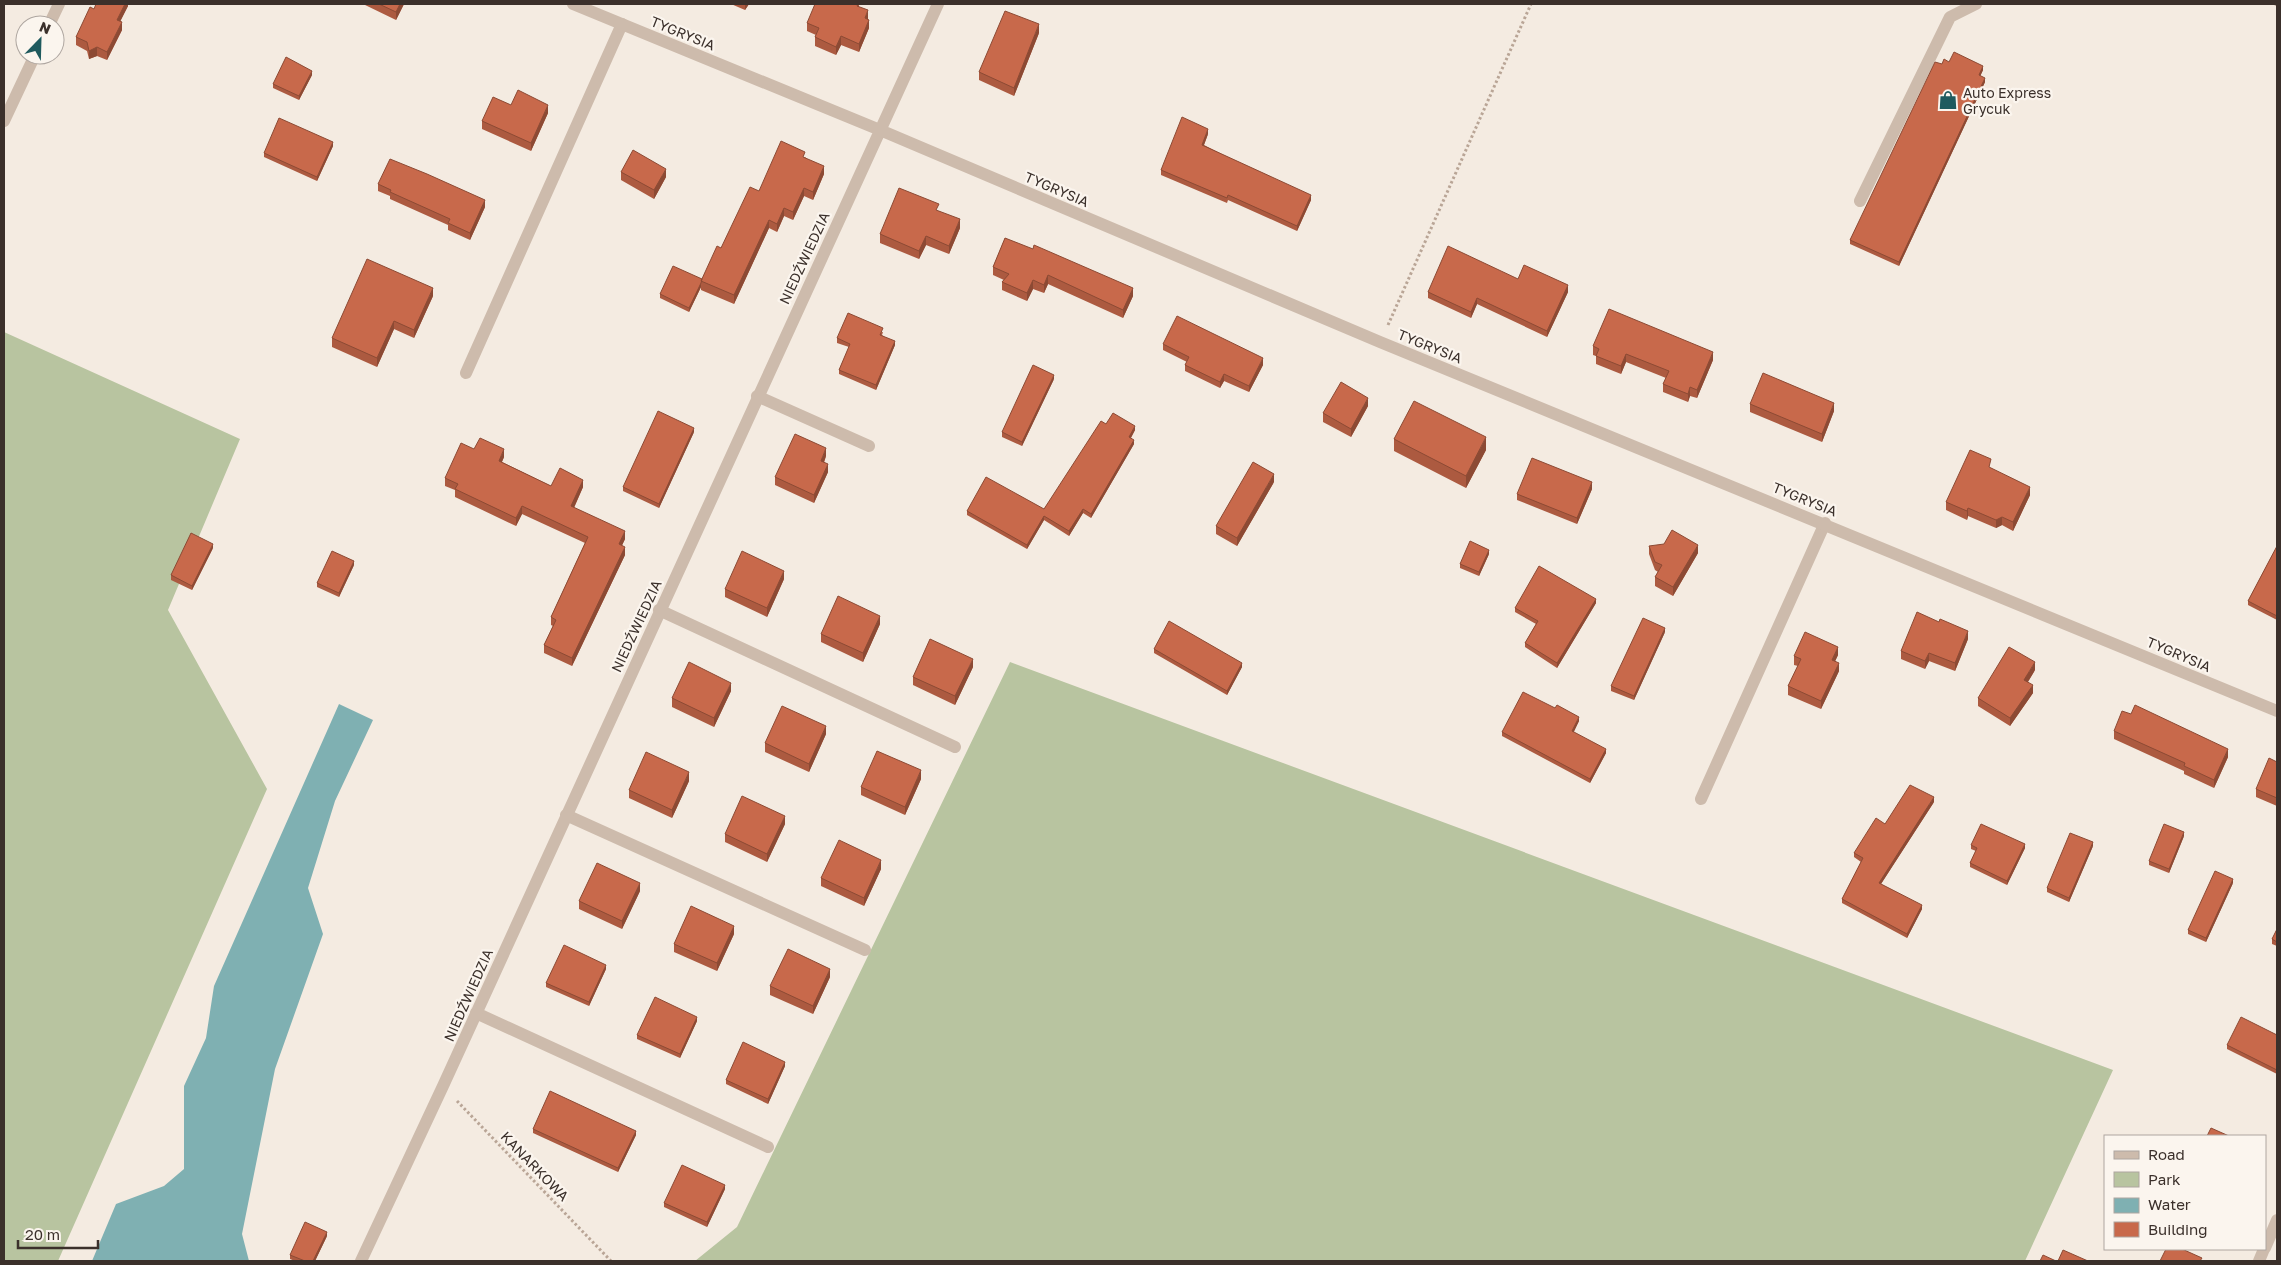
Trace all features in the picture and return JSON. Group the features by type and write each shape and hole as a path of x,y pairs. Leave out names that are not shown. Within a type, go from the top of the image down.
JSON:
{"street":[{"name":"TYGRYSIA","path":"573,4 880,130 1380,342 2277,711"},
{"name":"NIEDŹWIEDZIA","path":"361,1261 443,1086 757,396 938,4"},
{"path":"1860,201 1950,17 1976,4"},
{"path":"466,373 622,24"},
{"path":"4,121 30,65"},
{"path":"757,396 869,446"},
{"path":"1701,799 1825,524"},
{"path":"660,610 955,747"},
{"path":"566,815 865,950"},
{"path":"476,1013 768,1147"},
{"path":"2266,1246 2277,1220"}],"path":[{"path":"1380,342 1531,4"},
{"name":"KANARKOWA","path":"443,1086 611,1261"}],"green space":[{"path":"4,332 240,439 168,610 267,789 58,1261 4,1261"},
{"path":"1010,662 2113,1070 2025,1261 695,1261 737,1227"}],"water":[{"path":"339,704 373,720 335,801 308,888 323,934 275,1069 242,1234 249,1261 92,1261 116,1204 164,1186 184,1169 184,1086 206,1038 214,986"}],"building":[{"path":"96,4 125,4 117,20 122,22 107,52 97,47 89,51 87,42 76,37 90,7 94,9"},
{"path":"379,4 400,4 396,12"},
{"path":"815,4 858,4 857,6 868,10 865,18 869,20 859,44 841,36 836,47 815,37 819,28 807,23"},
{"path":"1005,11 1039,24 1014,88 979,72"},
{"path":"1954,52 1983,66 1979,75 1985,78 1899,262 1850,240 1935,62 1942,64 1944,59 1949,62"},
{"path":"286,57 312,71 299,96 273,84"},
{"path":"518,90 548,105 531,143 482,121 493,97 511,105"},
{"path":"1182,117 1208,129 1202,145 1311,195 1297,226 1228,195 1227,198 1161,170"},
{"path":"279,118 333,142 317,177 264,153"},
{"path":"781,141 805,152 803,157 824,166 813,192 804,188 793,212 784,208 777,224 769,220 734,295 701,281 717,246 721,248 750,187 759,191"},
{"path":"633,150 666,169 654,190 621,172"},
{"path":"390,159 485,200 470,233 448,223 450,219 390,192 391,190 378,184"},
{"path":"899,188 939,204 936,210 960,219 949,246 926,236 919,251 880,234"},
{"path":"1005,238 1033,249 1034,245 1133,288 1123,310 1048,275 1044,285 1033,280 1027,293 1002,282 1009,274 993,267"},
{"path":"1448,246 1518,279 1524,265 1568,285 1547,331 1477,298 1471,312 1428,292"},
{"path":"367,259 433,288 414,330 394,321 377,358 332,338"},
{"path":"673,266 702,279 689,308 660,294"},
{"path":"1609,309 1713,352 1697,390 1690,387 1688,394 1663,384 1669,371 1626,354 1621,366 1596,356 1599,349 1593,346"},
{"path":"848,313 883,328 880,335 895,341 876,385 839,370 850,344 837,338"},
{"path":"1177,316 1263,358 1249,386 1224,374 1220,382 1185,365 1189,357 1163,344"},
{"path":"1033,365 1054,375 1022,442 1002,432"},
{"path":"1763,373 1834,403 1822,434 1750,404"},
{"path":"1341,382 1368,398 1351,429 1323,413"},
{"path":"1414,401 1486,437 1466,476 1394,439"},
{"path":"658,411 694,428 659,504 623,487"},
{"path":"1113,413 1135,426 1129,437 1134,440 1091,514 1083,509 1069,531 1044,516 1027,545 967,511 986,477 1044,509 1101,421 1106,424"},
{"path":"795,434 826,448 821,461 828,464 814,495 775,477"},
{"path":"480,438 504,449 499,461 551,486 560,468 583,480 571,506 625,531 619,544 625,547 572,658 544,645 556,620 551,617 588,537 522,506 516,518 455,489 458,484 445,478 461,443 474,449"},
{"path":"1970,450 1991,459 1989,467 2030,487 2013,522 2002,517 1996,520 1968,508 1967,511 1946,502"},
{"path":"1532,458 1592,482 1577,518 1517,494"},
{"path":"1253,462 1274,474 1237,538 1216,526"},
{"path":"1672,530 1698,545 1673,587 1655,577 1662,565 1655,562 1649,546 1664,544"},
{"path":"191,533 213,544 192,586 171,575"},
{"path":"1470,541 1489,550 1479,572 1460,564"},
{"path":"2277,546 2277,616 2248,601"},
{"path":"332,551 354,561 339,593 317,583"},
{"path":"742,551 784,571 767,608 725,589"},
{"path":"1539,566 1596,599 1557,663 1525,643 1538,621 1515,608"},
{"path":"838,596 880,616 863,653 821,634"},
{"path":"1917,612 1939,622 1940,619 1968,631 1955,663 1929,653 1925,661 1901,651"},
{"path":"1643,618 1665,628 1634,696 1611,686"},
{"path":"1169,621 1242,663 1227,691 1154,649"},
{"path":"1805,632 1838,647 1832,660 1839,663 1821,701 1788,686 1801,659 1794,656"},
{"path":"930,639 973,659 955,696 913,677"},
{"path":"2009,647 2035,662 2024,680 2033,685 2010,718 1978,698"},
{"path":"689,662 731,683 714,718 672,698"},
{"path":"1523,692 1555,708 1557,705 1579,717 1572,731 1606,749 1590,779 1502,732"},
{"path":"2135,705 2228,749 2214,780 2184,766 2185,763 2114,731 2122,711 2131,714"},
{"path":"782,706 826,726 809,764 765,743"},
{"path":"877,751 921,770 905,807 861,787"},
{"path":"646,752 689,772 672,810 629,790"},
{"path":"2269,758 2277,762 2277,798 2256,789"},
{"path":"1910,785 1934,797 1879,883 1922,905 1907,934 1842,899 1863,858 1854,853 1876,818 1885,824"},
{"path":"742,796 785,816 767,854 725,834"},
{"path":"1981,824 2025,844 2007,881 1970,863 1977,848 1971,845"},
{"path":"2164,824 2184,832 2169,869 2149,861"},
{"path":"2070,833 2093,842 2069,898 2047,888"},
{"path":"839,840 881,860 864,898 821,878"},
{"path":"597,863 640,883 622,921 579,901"},
{"path":"2215,871 2233,879 2206,938 2188,930"},
{"path":"691,906 734,926 717,963 674,944"},
{"path":"2277,929 2277,942 2272,939"},
{"path":"564,945 606,965 589,1002 546,983"},
{"path":"788,949 830,969 813,1006 770,986"},
{"path":"655,997 697,1017 680,1054 637,1035"},
{"path":"2241,1017 2277,1035 2277,1070 2227,1045"},
{"path":"743,1042 785,1062 768,1099 726,1080"},
{"path":"550,1091 636,1131 618,1168 533,1129"},
{"path":"2211,1128 2227,1135 2208,1135"},
{"path":"682,1165 725,1185 707,1222 664,1203"},
{"path":"305,1222 327,1232 313,1261 305,1261 290,1255"},
{"path":"2063,1250 2088,1261 2058,1261"},
{"path":"2166,1250 2184,1250 2202,1258 2200,1261 2160,1261"},
{"path":"2043,1255 2056,1261 2040,1261"}],"place":[{"name":"Auto Express Grycuk","path":"1948,100"}]}
